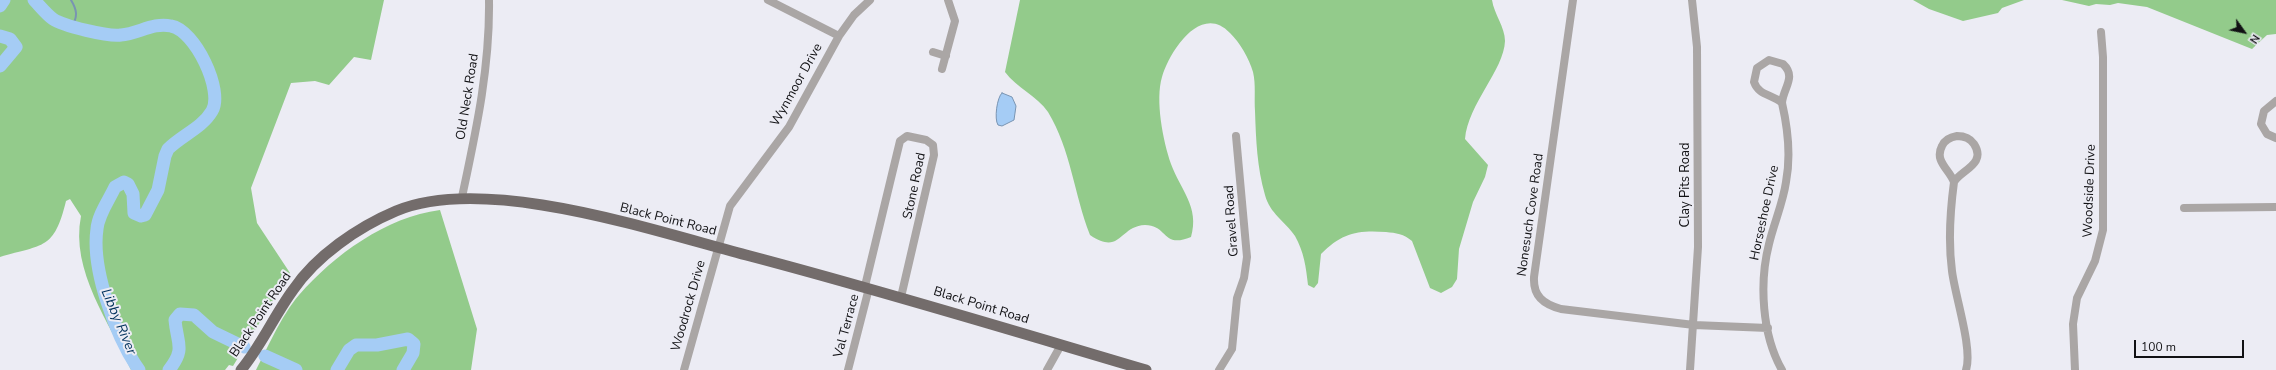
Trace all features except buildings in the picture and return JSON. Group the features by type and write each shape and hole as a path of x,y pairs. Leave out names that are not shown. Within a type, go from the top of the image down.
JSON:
{"main road":[{"name":"Black Point Road","path":"241,370 294,288 311,269 330,253 359,232 395,211 424,202 462,197 497,200 568,211 718,248 867,287 1146,370"}],"street":[{"name":"Old Neck Road","path":"462,197 485,86 488,56 489,0"},
{"path":"768,0 838,36"},
{"name":"Wynmoor Drive","path":"718,248 728,211 734,199 789,127 838,36 854,15 870,0"},
{"path":"942,69 954,21 948,0"},
{"name":"Nonesuch Cove Road","path":"1573,0 1534,277 1535,291 1545,304 1561,309 1694,324"},
{"name":"Clay Pits Road","path":"1690,370 1698,247 1699,134 1698,46 1692,0"},
{"name":"Woodside Drive","path":"2075,370 2073,324 2077,298 2095,261 2103,230 2103,56 2101,32"},
{"path":"933,52 946,56"},
{"name":"Horseshoe Drive","path":"1782,103 1776,98 1762,94 1755,85 1755,71 1766,61 1780,62 1789,72 1790,82 1783,94 1782,103 1788,141 1786,182 1768,246 1765,266 1765,306 1768,328 1782,370"},
{"path":"2276,101 2264,110 2261,121 2264,132 2276,138"},
{"name":"Stone Road","path":"867,287 900,141 907,136 926,140 933,145 934,155 901,297"},
{"name":"Gravel Road","path":"1219,370 1232,349 1237,298 1246,272 1247,257 1236,136"},
{"path":"1954,182 1973,166 1977,156 1973,144 1962,136 1948,138 1940,152 1941,161 1954,182 1950,220 1950,257 1956,295 1968,351 1966,370"},
{"path":"2184,208 2276,207"},
{"name":"Woodrock Drive","path":"684,370 718,248"},
{"name":"Val Terrace","path":"848,370 867,287"},
{"path":"1694,324 1768,328"},
{"path":"1047,370 1061,345"}],"green space":[{"path":"0,0 384,0 371,60 354,57 329,85 315,81 291,83 251,188 257,223 290,273 233,366 229,365 225,370 131,370 103,315 86,277 81,257 79,236 81,216 70,199 66,201 57,229 45,242 27,250 0,257"},
{"path":"1020,0 1492,0 1505,36 1503,52 1493,76 1472,113 1465,139 1488,165 1485,177 1473,202 1459,249 1457,279 1452,287 1441,293 1430,288 1412,241 1403,235 1386,232 1350,234 1336,241 1321,254 1318,283 1314,288 1308,285 1301,248 1295,236 1270,207 1265,195 1257,153 1254,81 1253,72 1249,61 1244,51 1230,33 1219,25 1208,23 1198,27 1188,34 1179,44 1162,77 1159,97 1165,144 1171,164 1191,207 1193,226 1191,237 1182,240 1175,240 1152,226 1145,225 1130,230 1114,241 1100,241 1090,235 1062,141 1056,127 1043,106 1015,83 1005,72"},
{"path":"1913,0 2024,0 2002,8 1998,13 1963,21 1929,9"},
{"path":"2062,0 2276,0 2276,34 2267,35 2252,49 2147,7 2118,3 2110,5 2096,4 2089,6"},
{"path":"440,210 477,329 471,370 256,370 269,343 292,303 328,266 362,240 381,229 420,214"}],"water":[{"path":"1002,93 1012,97 1016,106 1014,120 1002,126 998,125 996,113 997,103"}],"waterway":[{"name":"Libby River","path":"0,6 4,0"},
{"name":"Libby River","path":"34,0 48,15 58,22 97,33 121,35 152,27 164,25 171,26 180,30 198,49 211,76 215,102 212,111 203,122 168,149 165,156 158,190 145,215 141,216 134,213 133,194 128,184 124,182 115,187 98,224 96,245 98,263 107,302 122,340 139,370"},
{"path":"71,0 75,7 76,13 72,26"},
{"name":"Libby River","path":"0,36 10,39 16,47 0,66"},
{"name":"Libby River","path":"169,370 179,351 175,320 180,314 194,315 213,332 244,347"},
{"name":"Libby River","path":"337,370 349,350 356,345 377,345 408,339 414,344 413,353 403,370"},
{"name":"Libby River","path":"265,356 296,370"}]}
